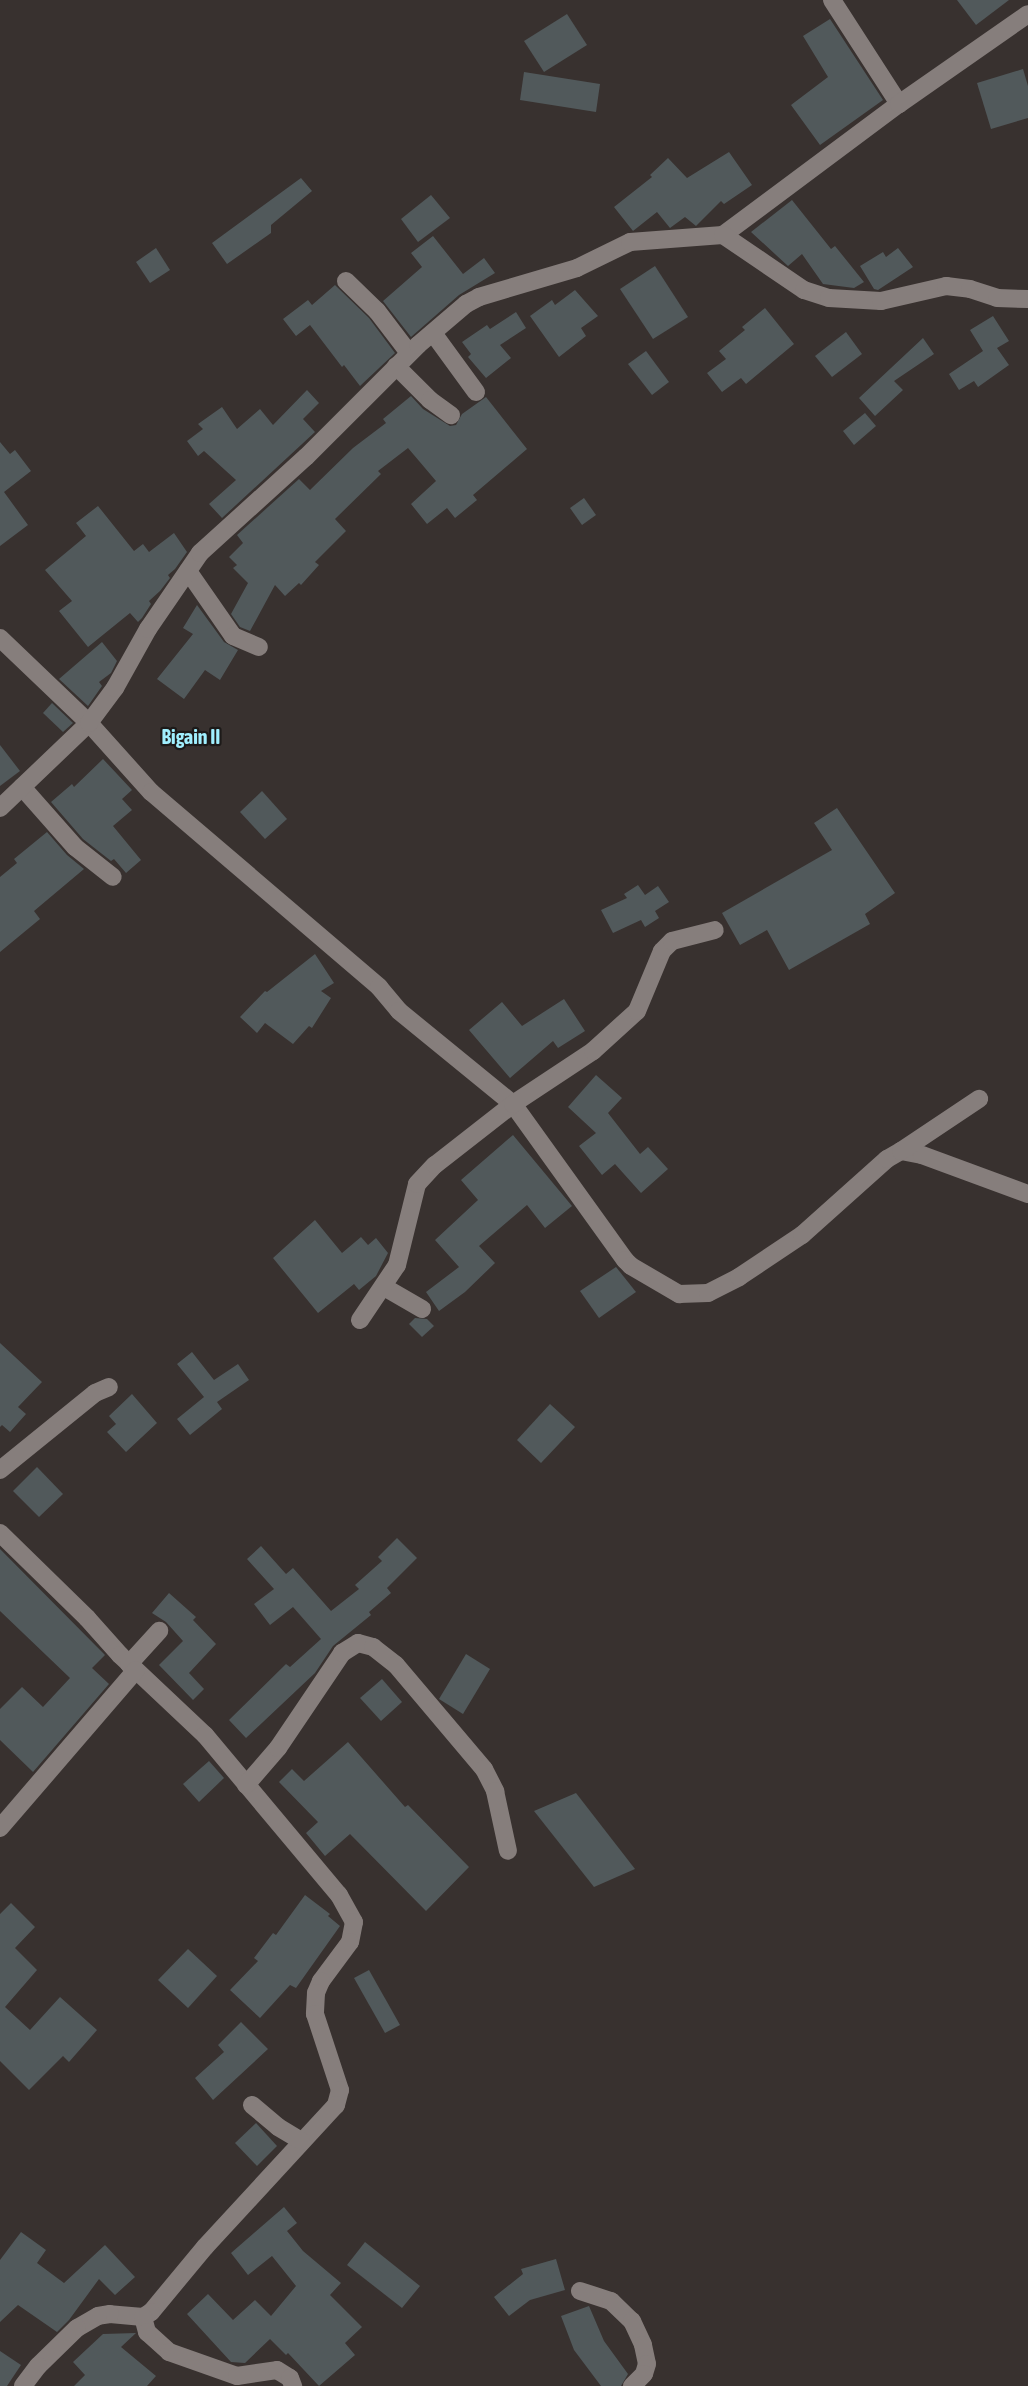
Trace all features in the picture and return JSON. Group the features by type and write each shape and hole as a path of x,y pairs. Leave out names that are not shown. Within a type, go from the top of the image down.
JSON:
{"street":[{"path":"832,0 899,104"},
{"path":"0,808 89,723 115,688 148,629 200,553 306,456 409,353 466,304 479,297 577,268 630,242 723,235 899,104 1028,14"},
{"path":"723,235 804,290 829,298 881,301 946,286 970,289 997,298 1028,299"},
{"path":"346,281 377,311 409,353"},
{"path":"433,333 476,392"},
{"path":"396,366 430,400 451,415"},
{"path":"188,571 233,636 259,647"},
{"path":"0,638 89,723 151,792 379,987 399,1011 513,1104 631,1266 679,1294 708,1293 739,1277 802,1235 887,1160 979,1099"},
{"path":"22,787 75,846 112,877"},
{"path":"360,1320 397,1265 417,1185 435,1165 513,1104 593,1051 637,1011 662,951 672,941 715,930"},
{"path":"902,1151 922,1155 1028,1194"},
{"path":"384,1287 422,1309"},
{"path":"0,1470 95,1393 110,1388"},
{"path":"0,1533 133,1667 205,1735 339,1895 354,1922 350,1942 321,1981 316,1993 315,2013 340,2090 336,2105 199,2254 151,2312 143,2317 110,2313 98,2316 77,2328 38,2366 23,2386"},
{"path":"0,1828 133,1667 159,1631"},
{"path":"246,1785 278,1748 342,1653 358,1643 373,1647 396,1665 484,1769 495,1791 508,1851"},
{"path":"252,2105 278,2127 301,2141"},
{"path":"580,2291 611,2301 632,2321 643,2345 647,2364 644,2374 632,2386"},
{"path":"143,2317 147,2332 169,2352 237,2376 277,2370 290,2378 293,2386"}],"building":[{"path":"957,0 1009,0 976,25"},
{"path":"567,14 587,45 544,72 524,41"},
{"path":"830,19 883,100 820,145 791,105 828,77 803,36"},
{"path":"1023,69 1028,86 1028,118 991,129 977,83"},
{"path":"524,72 600,84 596,112 520,100"},
{"path":"729,152 752,185 724,204 721,201 696,226 685,217 670,228 657,212 633,231 614,207 652,177 650,175 668,158 687,178"},
{"path":"301,178 312,191 271,225 271,233 227,264 212,243"},
{"path":"431,195 450,218 418,242 401,219"},
{"path":"792,200 831,249 835,246 864,282 854,288 823,284 802,254 788,266 751,232"},
{"path":"433,236 463,274 484,258 495,273 459,295 411,337 383,301 422,267 411,253"},
{"path":"156,248 170,270 150,283 136,262"},
{"path":"898,248 913,267 878,290 874,289 860,266 883,252 886,257"},
{"path":"655,266 688,317 653,339 620,289"},
{"path":"335,285 369,318 395,353 360,386 344,365 342,367 310,325 296,336 283,319 308,300 312,305"},
{"path":"575,290 598,316 581,328 586,336 559,357 530,316 552,300 555,305"},
{"path":"765,308 794,344 746,384 741,378 722,392 707,373 726,359 719,351 745,330 742,327"},
{"path":"516,312 526,328 500,345 511,358 486,378 468,357 471,354 462,342 487,325 490,329"},
{"path":"993,316 1009,341 997,348 1009,365 978,387 974,381 959,390 949,374 983,351 970,330"},
{"path":"846,332 862,354 832,377 815,356"},
{"path":"923,338 934,354 894,381 903,390 875,416 859,398"},
{"path":"646,351 669,382 652,395 628,364"},
{"path":"307,390 319,403 303,419 315,432 222,518 209,504 236,480 204,451 198,456 187,441 203,429 198,424 222,407 237,429 260,409 273,425"},
{"path":"411,396 423,409 450,426 456,425 462,414 486,397 527,449 473,495 477,500 455,518 447,508 427,524 411,504 436,481 408,448 378,471 381,474 335,519 346,531 315,562 319,565 301,585 299,583 285,596 275,585 250,631 240,627 231,614 248,583 233,568 237,565 229,557 243,543 237,535 299,479 310,490 353,448 386,423 383,419"},
{"path":"865,413 876,426 854,445 843,431"},
{"path":"0,442 10,454 15,450 31,471 4,492 28,525 0,546"},
{"path":"584,498 596,515 582,525 570,508"},
{"path":"98,506 134,551 143,544 149,552 174,533 187,552 168,575 170,578 160,591 149,601 151,604 138,622 130,613 88,647 59,611 72,601 45,570 86,536 76,523"},
{"path":"197,605 224,642 238,650 220,680 205,670 184,699 157,679 193,634 183,628"},
{"path":"102,642 117,661 111,673 99,682 102,686 88,706 59,679"},
{"path":"52,703 73,723 63,732 43,713"},
{"path":"0,745 20,771 0,786"},
{"path":"103,759 132,790 122,799 132,810 113,826 141,860 126,873 114,859 111,861 83,839 51,802 72,784 74,787"},
{"path":"262,791 287,819 265,839 240,812"},
{"path":"837,808 895,893 865,914 870,924 789,970 767,930 740,945 722,913 832,850 814,823"},
{"path":"47,832 67,855 84,869 34,911 40,919 0,952 0,877 17,863 14,859"},
{"path":"638,885 645,895 658,886 669,902 655,911 659,918 645,927 641,920 613,933 601,910 627,898 624,894"},
{"path":"315,954 334,983 321,991 331,998 312,1028 309,1026 293,1044 265,1023 257,1033 240,1017 265,991 267,992"},
{"path":"564,999 585,1031 558,1048 553,1041 510,1078 469,1030 502,1002 522,1026"},
{"path":"596,1075 622,1098 608,1113 640,1154 648,1147 668,1169 641,1193 615,1164 602,1175 579,1146 596,1133 568,1107"},
{"path":"513,1135 572,1206 545,1228 527,1205 479,1246 495,1263 465,1292 439,1311 426,1292 459,1267 435,1240 478,1200 461,1180"},
{"path":"315,1220 342,1253 361,1237 368,1245 376,1238 388,1253 376,1276 359,1290 354,1284 318,1313 273,1258"},
{"path":"616,1267 636,1292 599,1318 580,1291"},
{"path":"415,1318 427,1319 434,1326 422,1337 409,1324"},
{"path":"0,1343 42,1382 18,1407 26,1414 10,1432 2,1425 0,1427"},
{"path":"192,1352 214,1380 238,1364 249,1380 217,1402 222,1409 190,1435 177,1419 204,1397 177,1364"},
{"path":"132,1394 157,1423 126,1452 107,1432 116,1424 109,1416"},
{"path":"550,1404 575,1427 541,1463 517,1440"},
{"path":"37,1467 63,1494 39,1517 13,1491"},
{"path":"397,1538 417,1558 387,1588 391,1593 369,1612 371,1615 333,1646 315,1673 246,1738 229,1720 286,1664 290,1667 321,1639 293,1607 270,1625 254,1604 274,1589 247,1559 261,1546 286,1574 293,1568 331,1611 359,1589 355,1585 382,1561 378,1557"},
{"path":"0,1549 105,1655 92,1668 109,1684 33,1772 0,1740 0,1709 22,1687 43,1707 70,1678 0,1611"},
{"path":"169,1593 196,1617 193,1620 216,1644 189,1673 204,1689 193,1700 159,1665 183,1641 166,1622 152,1613"},
{"path":"466,1654 490,1669 463,1714 439,1699"},
{"path":"382,1679 402,1702 381,1721 360,1698"},
{"path":"348,1742 405,1807 408,1805 469,1867 426,1911 350,1834 325,1856 306,1833 318,1822 279,1782 292,1769 304,1781"},
{"path":"209,1761 224,1778 199,1802 183,1784"},
{"path":"576,1793 635,1869 594,1887 534,1811"},
{"path":"305,1895 330,1914 328,1916 340,1926 296,1988 290,1985 260,2018 230,1990 258,1961 254,1958 273,1933 276,1935"},
{"path":"11,1903 35,1927 15,1948 37,1970 5,2007 30,2030 60,1997 97,2030 69,2062 63,2056 29,2090 0,2061 0,1914"},
{"path":"188,1949 217,1976 188,2008 158,1980"},
{"path":"369,1970 400,2025 385,2033 354,1978"},
{"path":"241,2022 268,2049 213,2100 195,2078 224,2052 218,2045"},
{"path":"256,2123 277,2146 257,2166 235,2143"},
{"path":"284,2207 297,2223 287,2231 303,2251 341,2283 330,2295 362,2327 345,2343 355,2355 319,2386 288,2353 286,2355 270,2339 245,2363 231,2362 187,2314 208,2294 233,2320 255,2300 271,2316 296,2286 272,2256 248,2275 231,2253"},
{"path":"21,2232 46,2250 37,2263 64,2283 105,2245 135,2277 115,2295 99,2279 69,2320 57,2332 18,2305 0,2322 0,2260"},
{"path":"365,2242 420,2286 402,2308 347,2265"},
{"path":"556,2259 565,2290 530,2300 509,2316 494,2297 523,2274 521,2269"},
{"path":"589,2306 604,2341 628,2374 621,2386 601,2386 574,2350 561,2316"},
{"path":"136,2333 121,2347 156,2376 147,2386 74,2386 85,2375 73,2362 103,2334"},
{"path":"0,2351 21,2365 7,2386 0,2386"}],"district":[{"name":"Bigain II","path":"191,736"}]}
